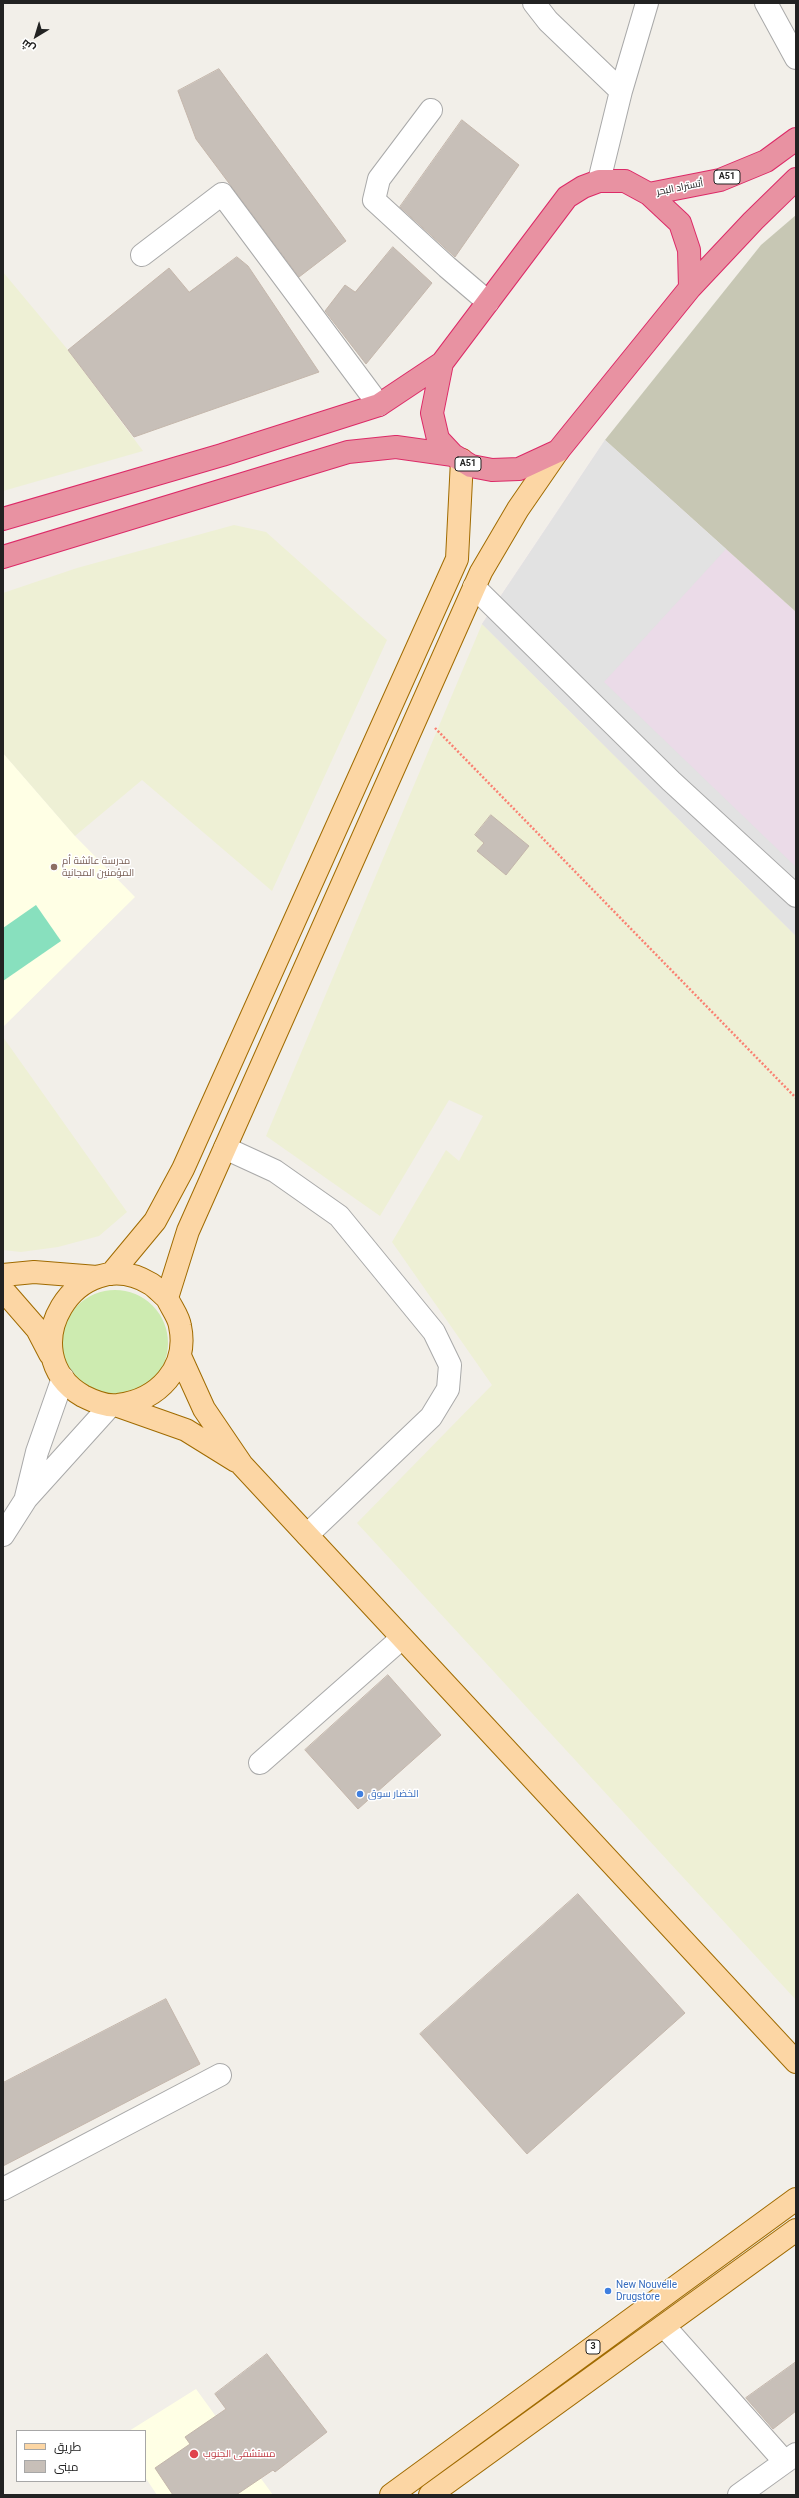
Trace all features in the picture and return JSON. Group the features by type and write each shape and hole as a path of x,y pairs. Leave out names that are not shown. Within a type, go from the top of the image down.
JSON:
{"highway":[{"name":"أتستراد البحر","path":"649,194 720,180 766,161 796,139"},
{"name":"A51","path":"442,363 432,413 438,439 458,458 471,466 492,470 519,469 558,451 690,288 752,221 796,179"},
{"name":"A51","path":"3,519 222,455 380,405 442,363 567,197 583,187 599,182 625,181 649,194 680,223 689,250 690,288"},
{"name":"A51","path":"3,558 348,452 396,447 458,458"}],"main road":[{"path":"167,1298 188,1231 474,587 518,509 558,451"},
{"path":"59,1371 51,1337 57,1311 74,1290 104,1276 155,1221 183,1169 457,559 458,458"},
{"path":"3,1275 34,1272 132,1276 151,1284 167,1298 180,1325 180,1356 204,1409 242,1465 796,2062"},
{"path":"3,1290 37,1329 59,1371 81,1395 92,1401 114,1406 186,1430 242,1465"},
{"path":"114,1406 145,1399 168,1381 180,1356"},
{"name":"3","path":"391,2495 796,2199"},
{"name":"3","path":"430,2495 796,2230"},
{"path":"734,2244 749,2264"}],"street":[{"path":"534,3 548,21 621,91"},
{"path":"599,182 621,91 647,3"},
{"path":"766,3 796,58"},
{"path":"431,110 379,180 374,200 447,267 488,302"},
{"path":"142,255 222,194 380,405"},
{"path":"474,587 671,781 796,896"},
{"path":"225,1148 276,1171 339,1216 434,1332 450,1365 448,1389 431,1417 307,1535"},
{"path":"26,1499 59,1371"},
{"path":"3,1534 26,1499 114,1406"},
{"path":"260,1763 402,1638"},
{"path":"3,2189 220,2075"},
{"path":"664,2326 791,2458 738,2495"}],"path":[{"path":"419,712 796,1098"}],"shaded area":[{"path":"796,215 796,612 605,440 761,245"},
{"path":"3,272 68,350 143,451 3,491"},
{"path":"605,440 796,612 796,936 482,624"},
{"path":"605,440 726,549 604,682 796,867 796,936 482,624"},
{"path":"234,525 266,532 387,640 272,891 142,780 75,836 3,753 3,593 77,568"},
{"path":"482,624 796,936 796,2000 357,1523 492,1385 392,1242 446,1150 459,1161 483,1116 449,1100 380,1216 266,1136"},
{"name":"مدرسة عائشة أم المؤمنين المجانية","path":"3,753 75,836 135,897 3,1027"},
{"path":"3,1037 127,1212 99,1236 58,1247 21,1252 3,1250"},
{"name":"مستشفى الجنوب","path":"196,2389 273,2495 157,2495 146,2478 146,2430 131,2430"}],"green space":[{"path":"36,905 61,941 3,981 3,928"},
{"path":"115,1290 135,1294 152,1306 164,1323 168,1343 164,1363 152,1380 135,1392 115,1396 95,1392 78,1380 66,1363 62,1343 66,1323 78,1306 95,1294"}],"building":[{"path":"219,69 346,241 299,277 196,139 178,91"},
{"path":"462,120 519,165 455,257 400,207"},
{"path":"393,247 432,283 366,364 325,311 345,285 355,292"},
{"path":"237,257 248,266 319,372 134,437 68,350 169,268 189,292"},
{"path":"491,815 529,846 506,875 477,851 484,843 475,835"},
{"path":"388,1675 441,1735 358,1809 305,1750"},
{"path":"578,1894 685,2013 527,2154 420,2034"},
{"path":"166,1999 200,2064 3,2166 3,2083"},
{"path":"267,2354 327,2432 275,2472 273,2470 236,2495 173,2495 155,2468 190,2444 185,2437 226,2409 215,2394"},
{"path":"796,2362 796,2411 773,2429 746,2398"}],"place":[{"name":"مدرسة عائشة أم المؤمنين المجانية","path":"54,867"},
{"name":"الخضار سوق","path":"360,1794"},
{"name":"New Nouvelle Drugstore","path":"608,2291"},
{"name":"مستشفى الجنوب","path":"194,2454"}]}
